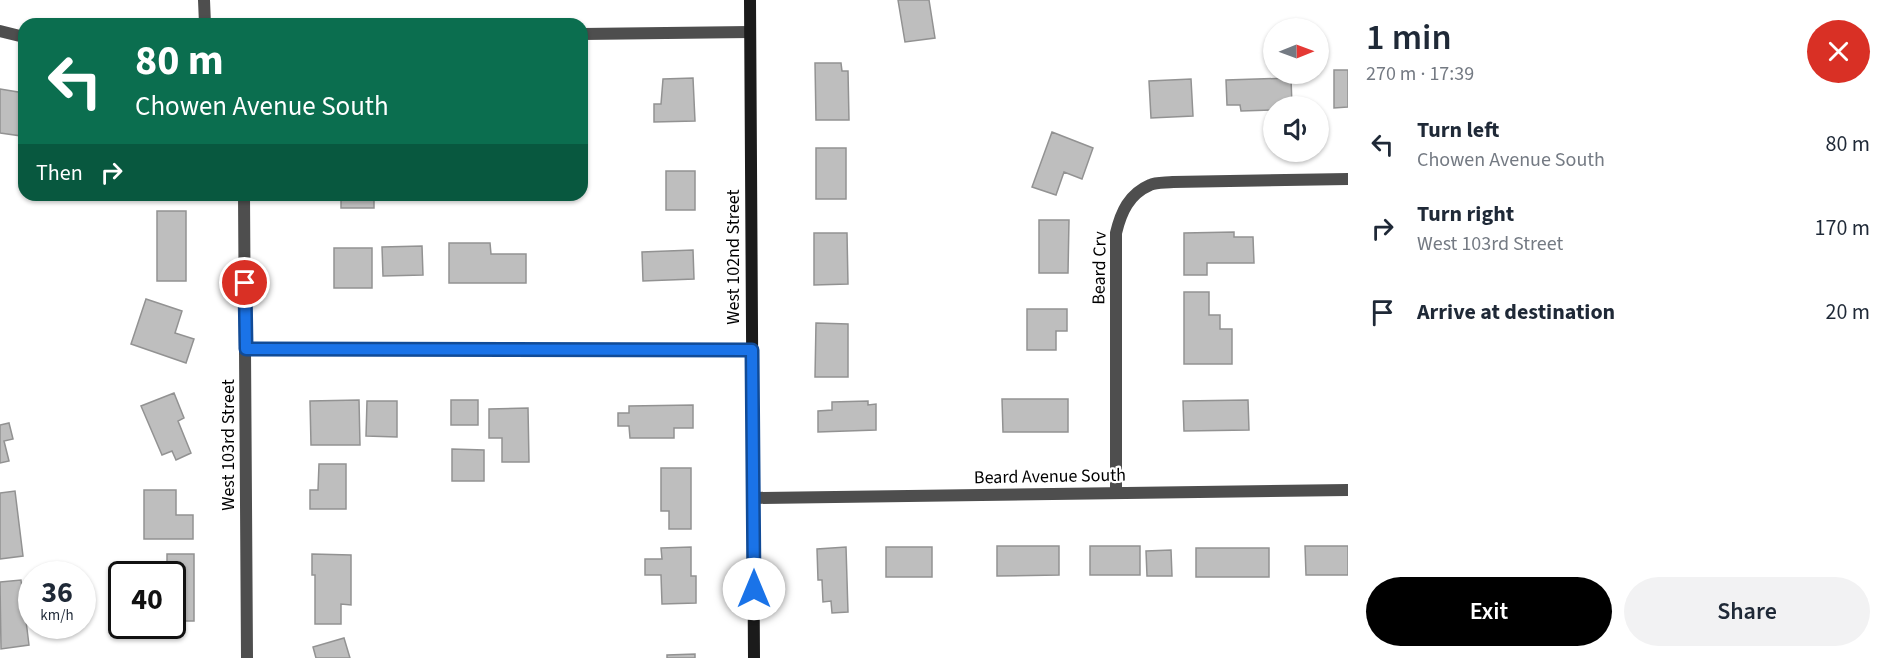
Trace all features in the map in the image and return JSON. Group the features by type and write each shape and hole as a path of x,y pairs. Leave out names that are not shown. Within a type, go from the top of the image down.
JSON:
{"street":[{"path":"204,0 205,18"},
{"name":"West 102nd Street","path":"750,0 754,658"},
{"path":"0,31 18,36"},
{"path":"588,34 750,32"},
{"name":"Beard Crv","path":"1116,493 1116,233 1121,212 1133,195 1151,184 1173,182 1348,179"},
{"name":"West 103rd Street","path":"244,201 247,658"},
{"path":"246,349 752,350"},
{"name":"Beard Avenue South","path":"753,498 1348,490"}],"building":[{"path":"898,0 929,0 935,38 905,42"},
{"path":"815,63 841,63 842,71 848,71 849,120 816,120"},
{"path":"1334,70 1348,70 1348,107 1334,108"},
{"path":"693,78 695,121 654,122 654,104 661,104 663,79"},
{"path":"1191,79 1193,116 1151,118 1149,81"},
{"path":"1263,79 1263,84 1291,84 1292,96 1263,96 1263,110 1241,111 1240,105 1227,105 1226,80"},
{"path":"0,89 18,92 18,136 0,133"},
{"path":"1052,132 1093,148 1082,179 1064,172 1056,195 1032,187"},
{"path":"816,148 846,148 846,199 816,199"},
{"path":"666,171 695,171 695,210 666,210"},
{"path":"341,201 374,201 374,208 341,208"},
{"path":"157,211 186,211 186,281 157,281"},
{"path":"1039,220 1069,220 1068,273 1039,273"},
{"path":"1234,232 1234,237 1253,237 1254,263 1207,263 1207,275 1184,275 1184,233"},
{"path":"814,233 847,233 848,284 814,285"},
{"path":"449,243 490,243 491,254 526,254 526,283 449,283"},
{"path":"422,246 423,275 383,276 382,247"},
{"path":"334,248 372,248 372,288 334,288"},
{"path":"693,250 694,279 643,281 642,252"},
{"path":"1184,292 1209,292 1209,315 1220,315 1220,329 1232,329 1232,364 1184,364"},
{"path":"146,299 182,311 175,333 194,339 186,363 131,344"},
{"path":"1027,309 1067,309 1067,331 1056,331 1056,350 1027,350"},
{"path":"816,323 848,324 848,377 815,377"},
{"path":"174,393 184,418 178,421 191,453 176,460 172,451 162,455 141,406"},
{"path":"1002,399 1068,399 1068,432 1003,432"},
{"path":"359,400 360,445 311,445 310,401"},
{"path":"451,400 478,400 478,425 451,425"},
{"path":"1248,400 1249,430 1184,431 1183,401"},
{"path":"367,401 397,401 397,437 366,436"},
{"path":"868,401 868,405 876,404 876,430 818,432 818,411 832,410 832,402"},
{"path":"693,405 693,428 674,428 674,438 630,438 629,426 618,426 618,413 629,413 629,406"},
{"path":"528,408 529,462 502,462 502,438 489,438 489,409"},
{"path":"9,423 13,439 4,441 9,461 0,463 0,425"},
{"path":"452,449 484,450 484,481 452,481"},
{"path":"319,464 346,464 346,509 310,509 310,490 318,490"},
{"path":"661,468 691,468 691,529 669,529 669,511 661,511"},
{"path":"144,490 176,490 176,515 193,515 193,539 144,539"},
{"path":"15,491 23,556 0,559 0,493"},
{"path":"997,546 1059,546 1059,575 997,576"},
{"path":"1090,546 1140,546 1140,575 1090,575"},
{"path":"1305,546 1348,546 1348,575 1306,575"},
{"path":"691,547 691,576 696,576 696,603 662,604 661,575 645,575 645,559 662,559 661,548"},
{"path":"846,547 848,612 832,613 831,601 823,602 822,580 818,580 817,549"},
{"path":"886,547 932,547 932,577 886,577"},
{"path":"1196,548 1269,548 1269,577 1196,577"},
{"path":"1171,550 1172,576 1147,576 1146,551"},
{"path":"167,554 194,554 194,621 186,621 186,561 167,561"},
{"path":"312,554 351,555 351,605 341,604 341,624 315,624 315,575 312,575"},
{"path":"18,580 18,639 28,639 29,645 1,649 0,582"},
{"path":"344,638 350,658 316,658 313,647"},
{"path":"695,654 695,658 667,658 667,655"}],"route":[{"path":"245,283 246,349 752,350 754,589"}]}
